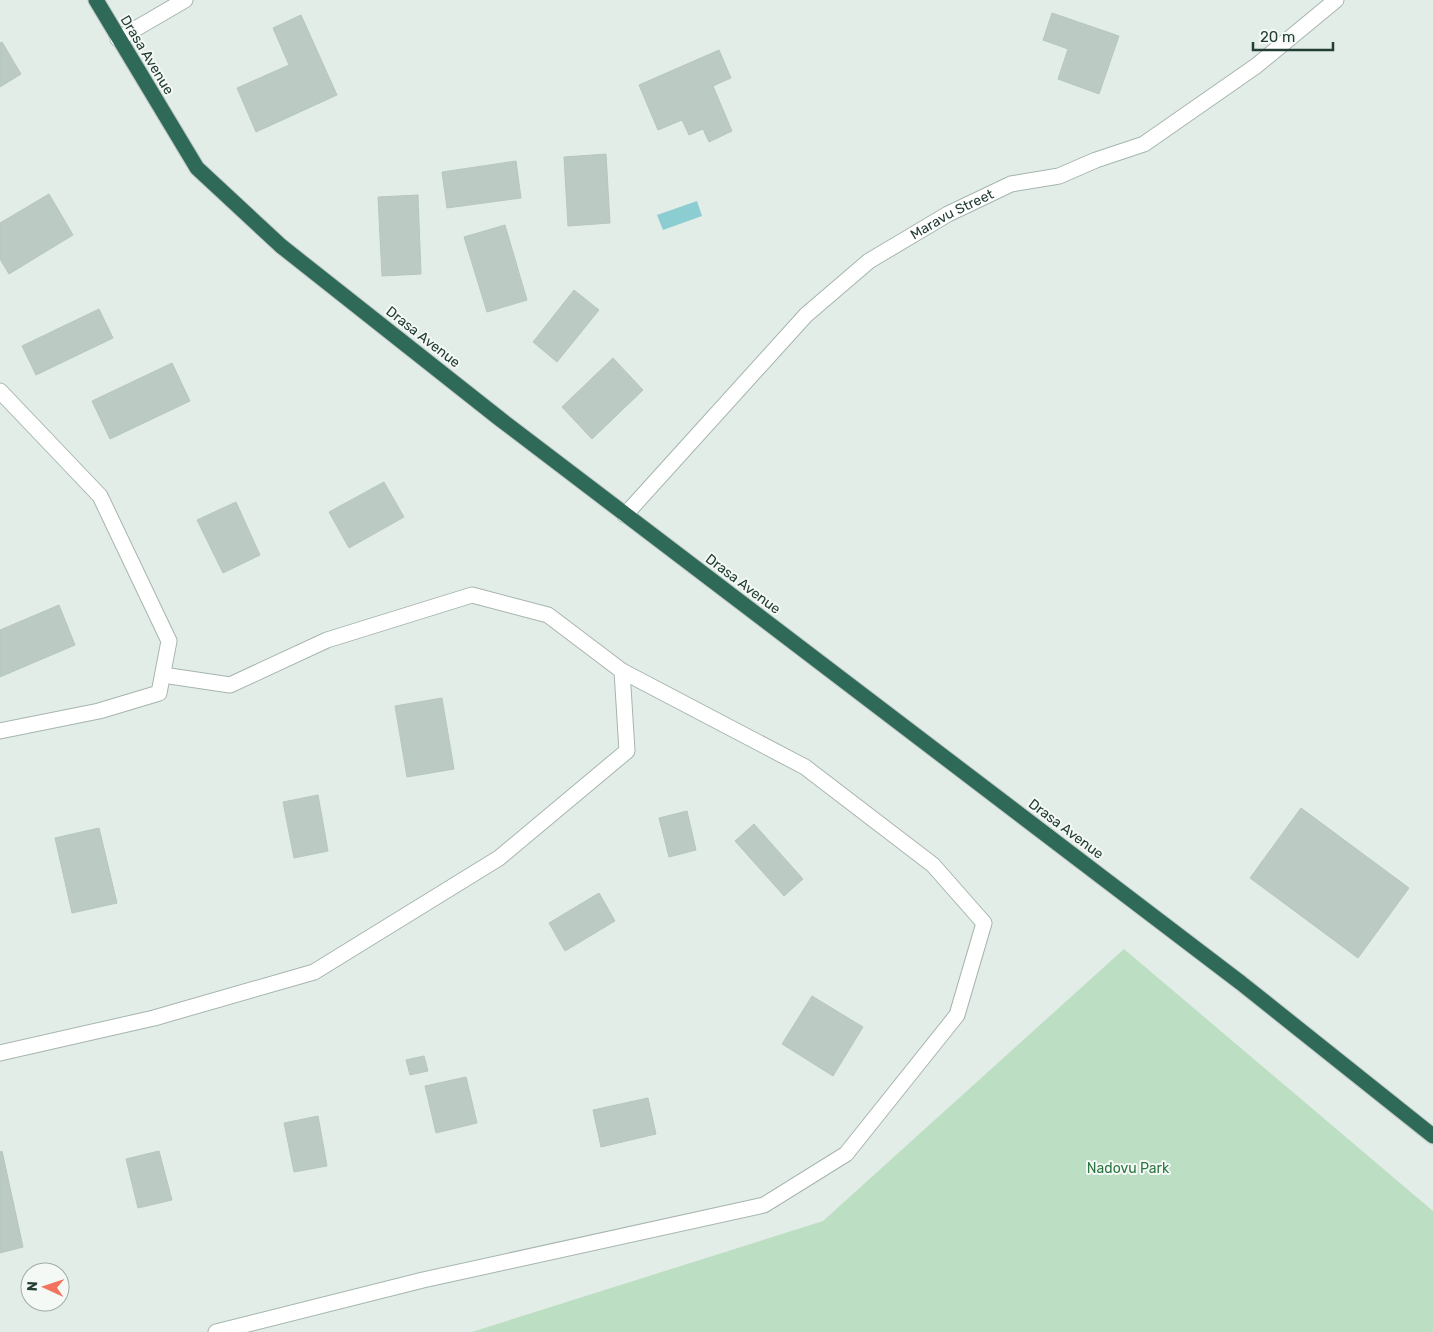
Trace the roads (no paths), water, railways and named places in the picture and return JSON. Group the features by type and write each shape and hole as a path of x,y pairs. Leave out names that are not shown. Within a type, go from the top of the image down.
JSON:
{"highway":[{"name":"Drasa Avenue","path":"96,0 197,168 281,246 625,515 1241,983 1433,1136"}],"street":[{"path":"118,39 185,0"},
{"name":"Maravu Street","path":"625,515 806,315 870,260 948,214 1011,184 1059,176 1096,160 1144,144 1256,66 1336,0"},
{"path":"0,391 100,496 169,640 159,693 99,711 0,731"},
{"path":"163,675 230,685 327,640 472,595 548,615 622,671 805,767 933,865 984,923 957,1014 846,1154 764,1205 423,1280 216,1332"},
{"path":"0,1053 154,1018 314,972 499,858 627,751 622,671"}],"water":[{"path":"697,201 702,216 663,230 657,215"}],"park label":[{"name":"Nadovu Park","path":"1128,1168"}]}
